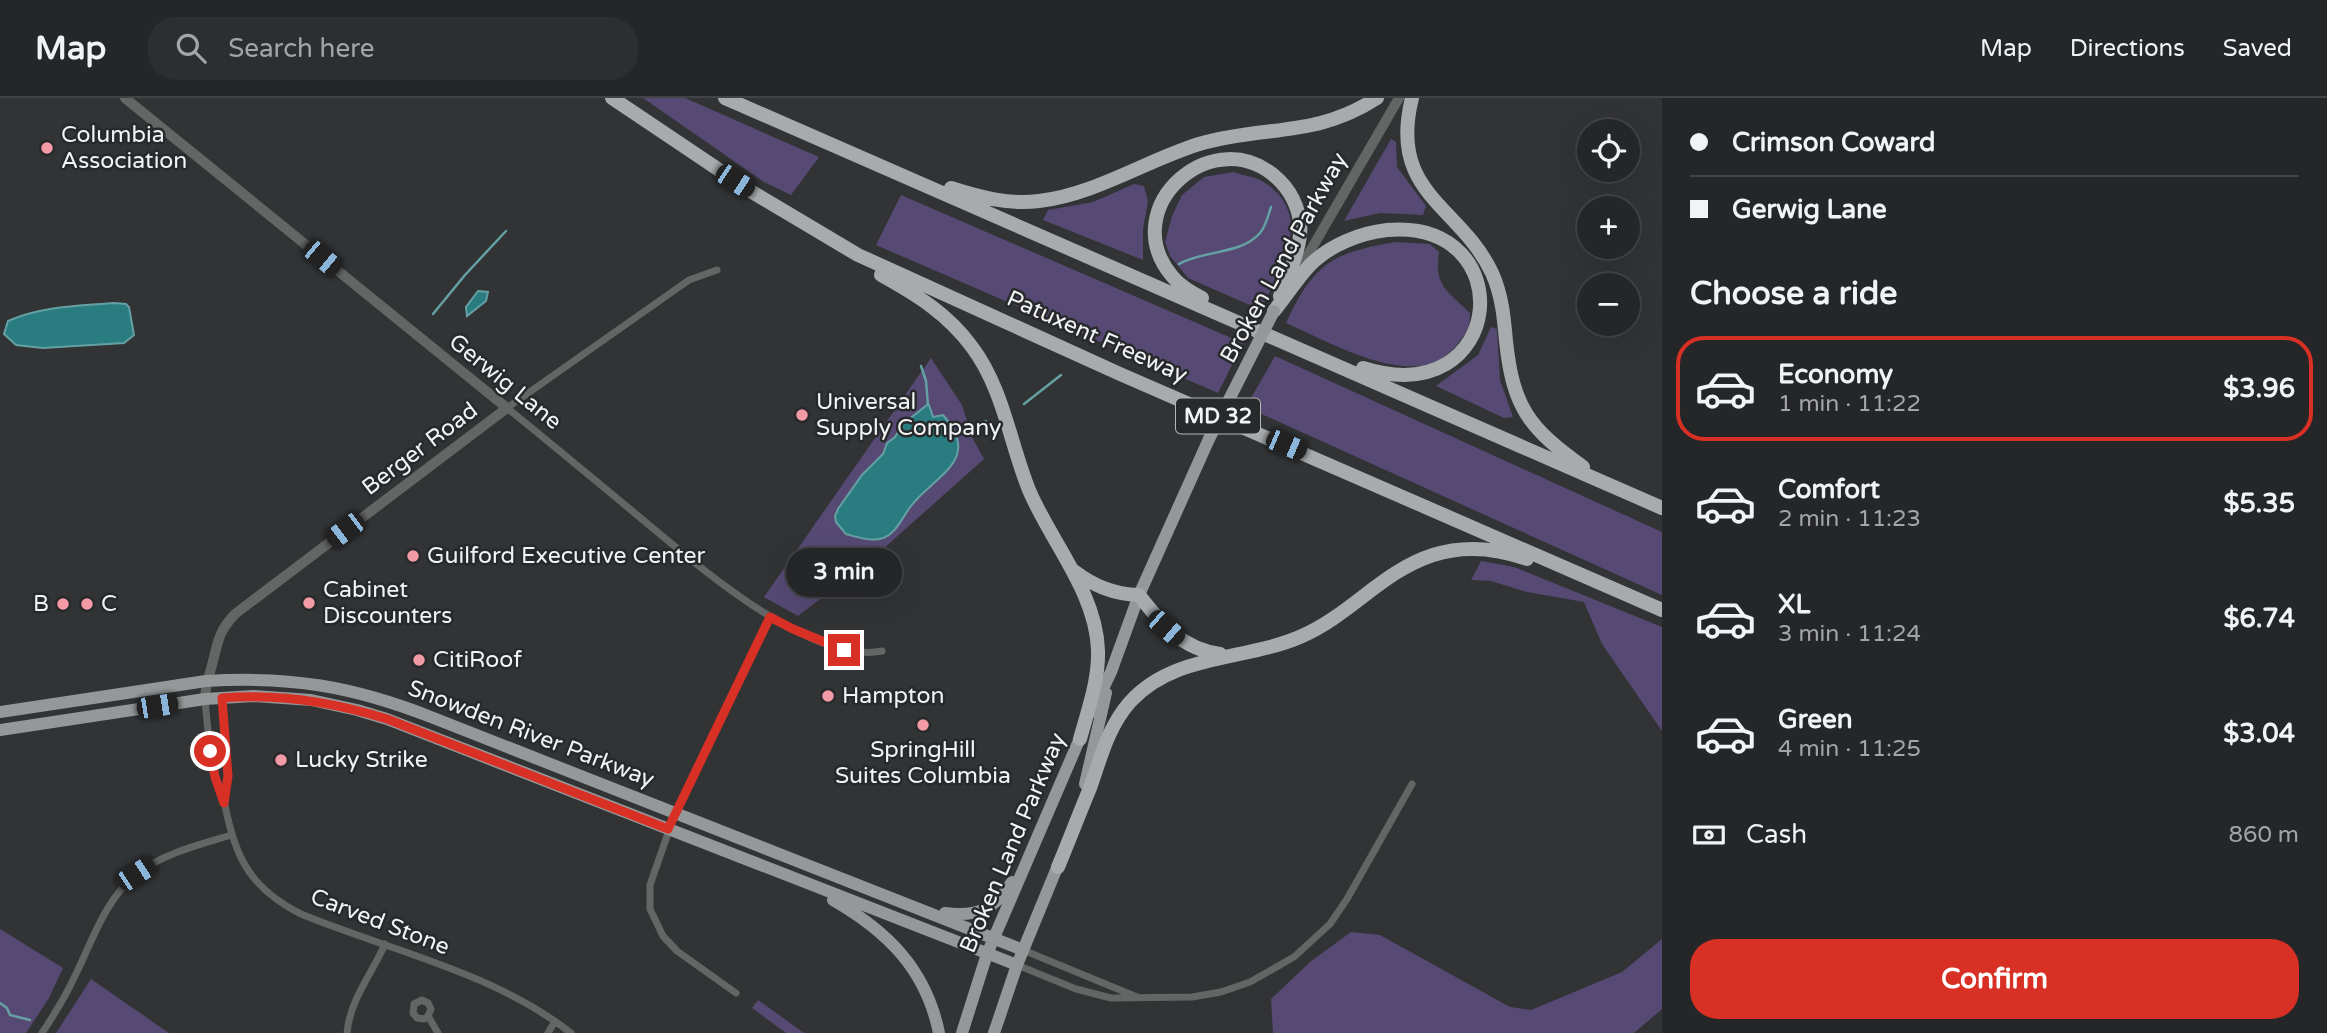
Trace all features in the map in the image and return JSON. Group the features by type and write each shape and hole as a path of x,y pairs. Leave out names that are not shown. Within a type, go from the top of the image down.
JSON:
{"highway":[{"name":"Patuxent Freeway","path":"612,98 701,160 858,255 1662,610"},
{"path":"725,98 1662,508"},
{"path":"828,144 973,195 995,200 1036,201 1093,187 1157,159 1203,143 1326,123 1359,110 1377,98"},
{"path":"1412,98 1407,134 1414,169 1432,199 1478,249 1490,270 1503,309 1511,379 1523,410 1537,430 1551,443 1582,467 1626,492"},
{"path":"1251,328 1181,285 1165,267 1160,256 1155,234 1158,211 1169,190 1198,165 1223,159 1249,162 1275,176 1292,198 1297,209 1300,234 1274,311"},
{"path":"798,221 859,262 921,298 949,319 980,358 993,383 1031,493 1091,613 1098,649 1095,682 1080,739"},
{"path":"1274,311 1310,265 1321,256 1348,240 1380,231 1410,230 1440,237 1459,251 1473,272 1480,297 1477,326 1466,346 1451,362 1441,368 1416,376 1378,373 1296,348"},
{"path":"1058,867 1107,737 1126,707 1145,687 1161,677 1179,669 1300,637 1330,621 1404,567 1433,554 1454,550 1487,549 1516,555 1643,602"},
{"path":"1070,568 1098,587 1117,593 1139,595 1166,628 1179,639 1203,651 1229,656"}],"main road":[{"name":"Broken Land Parkway","path":"962,1033 987,954 1111,672 1139,595 1209,439 1274,311"},
{"name":"Broken Land Parkway","path":"994,1033 1017,965 1058,867 1085,785 1111,672"},
{"name":"Snowden River Parkway","path":"0,712 212,681 284,680 360,692 405,707 1023,950"},
{"name":"Snowden River Parkway","path":"0,730 222,698 283,697 356,710 387,719 1017,965"},
{"path":"925,911 958,915 985,909 1000,898 1029,855"},
{"path":"796,879 859,915 891,942 923,987 939,1033"}],"street":[{"name":"Gerwig Lane","path":"125,98 734,593 793,629 844,650 868,654 882,651"},
{"name":"Broken Land Parkway","path":"1274,311 1399,98"},
{"name":"Berger Road","path":"205,699 212,681 217,639 235,614 507,408 689,280 717,270"},
{"path":"736,993 669,943 653,919 649,901 650,885 675,813 770,617"},
{"name":"Berger Road","path":"212,681 222,698"},
{"name":"Carved Stone","path":"222,698 228,776 224,803"},
{"name":"Carved Stone","path":"205,699 210,751 231,835 247,871 261,888 276,900 308,917 475,979 555,1021 571,1033"},
{"path":"1017,965 1096,995 1111,998 1192,997 1221,992 1265,975 1306,948 1338,914 1412,784"},
{"path":"42,1033 64,999 108,908 126,884 136,874 164,858 231,835"},
{"path":"347,1033 355,1001 385,944"},
{"path":"1023,950 1138,997"},
{"path":"428,1016 438,1033"},
{"path":"548,1033 555,1021"}],"shaded area":[{"path":"643,98 685,98 819,157 791,195 764,182"},
{"path":"1391,139 1396,142 1397,167 1426,206 1423,215 1380,213 1344,221"},
{"path":"1233,172 1264,182 1280,196 1288,210 1291,226 1289,243 1261,310 1188,278 1170,256 1165,242 1172,216 1182,195 1204,177"},
{"path":"1134,184 1144,186 1148,201 1143,229 1143,260 1043,220 1048,210 1093,202"},
{"path":"901,195 1243,343 1218,393 876,245"},
{"path":"1395,242 1430,244 1439,252 1438,273 1444,287 1470,313 1465,334 1440,360 1420,366 1373,360 1286,323 1306,287 1327,264 1355,251"},
{"path":"1491,327 1497,329 1500,380 1513,417 1504,418 1436,386 1478,355"},
{"path":"1275,356 1662,532 1662,595 1246,407"},
{"path":"931,358 962,405 973,439 984,459 873,558 798,616 764,597"},
{"path":"1481,561 1514,567 1662,627 1662,731 1602,644 1584,602 1527,592 1491,581 1471,580"},
{"path":"0,929 63,968 49,998 26,1033 0,1033"},
{"path":"1351,932 1380,935 1510,1007 1531,1010 1622,972 1662,939 1662,1009 1634,1033 1273,1033 1271,999 1310,962"},
{"path":"91,979 169,1033 56,1033"},
{"path":"758,1000 804,1033 786,1033 752,1008"}],"water":[{"path":"478,291 488,292 486,301 467,316 466,307"},
{"path":"126,304 129,307 134,335 124,343 43,348 16,345 4,334 8,321 34,312"},
{"path":"927,405 933,417 943,415 954,431 958,444 957,455 951,466 911,506 888,536 869,539 846,534 836,522 838,509 862,475 883,454 887,443 895,437 903,424"}],"waterway":[{"path":"1179,264 1199,256 1232,249 1252,240 1264,227 1271,207"},
{"path":"433,314 506,231"},
{"path":"921,366 926,381 928,405"},
{"path":"1024,404 1061,375"},
{"path":"979,425 986,421"},
{"path":"0,1003 7,1008 10,1015 30,1020"}],"place":[{"name":"Columbia Association","path":"47,148"},
{"name":"Universal Supply Company","path":"802,415"},
{"name":"Guilford Executive Center","path":"413,556"},
{"name":"Cabinet Discounters","path":"309,603"},
{"name":"B","path":"63,604"},
{"name":"C","path":"87,604"},
{"name":"CitiRoof","path":"419,660"},
{"name":"Hampton","path":"828,696"},
{"name":"SpringHill Suites Columbia","path":"923,725"},
{"name":"Lucky Strike","path":"281,760"}],"route":[{"path":"210,751 224,803 228,752 222,698 283,697 335,704 387,719 668,829 770,617 844,650"}]}
